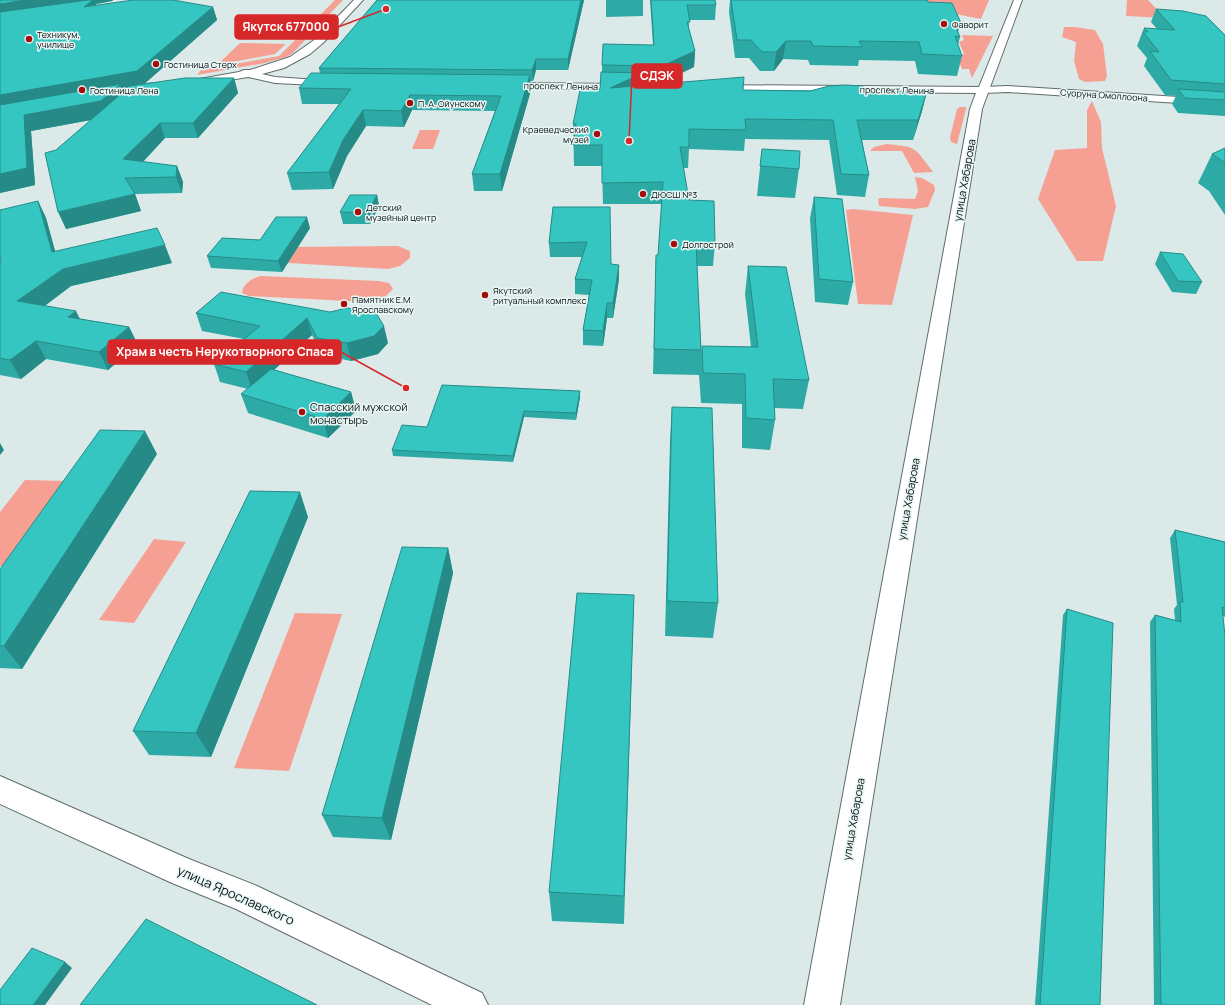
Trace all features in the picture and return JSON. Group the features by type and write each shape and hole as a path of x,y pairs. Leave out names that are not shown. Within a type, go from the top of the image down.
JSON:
{"main road":[{"path":"174,86 279,65 303,55 359,0"},
{"name":"улица Хабарова","path":"822,1005 974,117 1018,0"},
{"path":"244,73 261,78 290,82 344,84"},
{"name":"проспект Ленина","path":"486,86 644,87"},
{"name":"проспект Ленина","path":"698,88 983,90"},
{"name":"Суоруна Омоллоона","path":"983,90 1008,89 1225,103"},
{"name":"улица Ярославского","path":"0,790 183,872 246,897 470,1005"}],"shaded area":[{"path":"335,0 343,0 293,53 286,57 265,63 197,75 201,70 279,56"},
{"path":"914,0 989,0 981,19 955,14"},
{"path":"1127,0 1148,0 1165,18 1126,16"},
{"path":"1064,27 1095,30 1103,44 1107,76 1105,81 1085,82 1079,79 1074,61 1076,42 1062,37"},
{"path":"962,35 993,36 972,78 969,69 962,69 957,56 964,54 959,42 964,40"},
{"path":"240,43 286,44 275,54 217,65"},
{"path":"1092,101 1101,122 1102,148 1116,206 1103,261 1077,261 1038,199 1055,150 1087,148 1087,110"},
{"path":"960,107 966,107 966,109 957,144 951,142 950,137 957,109"},
{"path":"420,130 440,130 433,149 412,149"},
{"path":"886,144 904,146 914,150 933,172 914,173 902,151 870,151 874,147"},
{"path":"915,177 922,178 934,185 935,190 928,207 915,209 879,206 878,199 881,198 915,199 918,191"},
{"path":"853,209 913,215 892,305 858,304 846,210"},
{"path":"398,246 410,251 410,258 400,266 388,269 273,262 283,247"},
{"path":"261,276 379,281 389,283 393,289 385,297 369,302 249,296 242,293 248,282"},
{"path":"25,480 67,481 5,566 0,566 0,512"},
{"path":"154,539 186,542 134,623 99,620"},
{"path":"295,613 342,614 289,771 234,768"}],"building":[{"path":"0,0 26,0 0,4"},
{"path":"93,0 84,7 133,0 173,0 213,7 137,71 0,95 0,12"},
{"path":"377,0 581,0 568,59 536,59 532,70 319,68"},
{"path":"651,0 715,0 716,5 687,5 690,22 687,22 695,51 662,66 602,65 603,44 654,45"},
{"path":"731,0 927,0 928,2 952,3 961,23 954,23 960,37 955,36 962,56 922,54 919,42 859,41 862,47 813,46 811,41 786,41 776,52 762,52 751,40 737,40"},
{"path":"1156,9 1183,11 1206,16 1225,35 1225,84 1171,80 1150,51 1159,52 1143,32 1148,32 1144,28 1175,30"},
{"path":"601,72 643,73 610,88 744,77 743,90 810,91 829,86 845,85 863,86 861,91 927,91 918,120 857,120 869,175 841,174 833,120 745,119 746,130 689,129 689,147 680,147 689,200 714,201 715,243 696,243 701,350 654,349 656,255 658,255 663,182 602,183 602,145 573,145 576,124 573,124 580,90 600,89"},
{"path":"311,73 530,75 500,174 472,174 501,96 410,95 401,111 363,110 343,140 329,172 287,173 351,89 299,88"},
{"path":"185,78 234,78 193,123 160,123 123,159 177,166 176,177 125,178 135,194 58,212 45,153 56,150 130,86"},
{"path":"121,84 101,101 24,115 27,168 0,174 0,105"},
{"path":"1178,89 1225,92 1225,100 1185,98"},
{"path":"1225,148 1225,164 1212,154"},
{"path":"762,149 800,151 799,169 760,166"},
{"path":"350,195 377,195 367,213 340,212"},
{"path":"814,197 842,199 853,282 819,279"},
{"path":"38,201 52,252 157,228 165,245 63,269 17,301 76,311 68,317 129,327 99,352 36,341 10,360 0,358 0,210"},
{"path":"553,207 610,207 611,264 619,265 613,303 607,303 603,331 583,330 592,280 575,279 587,242 549,243"},
{"path":"276,217 307,217 278,261 207,256 222,238 260,240"},
{"path":"1160,252 1183,254 1202,282 1178,281"},
{"path":"748,266 786,267 809,380 773,379 775,420 746,418 745,374 703,373 702,346 758,347"},
{"path":"221,292 330,312 347,308 376,313 384,326 374,336 347,343 317,338 307,318 246,372 214,364 260,326 196,313"},
{"path":"271,369 351,392 323,419 241,394"},
{"path":"442,385 580,391 576,413 524,411 513,456 392,450 402,425 427,427"},
{"path":"672,407 712,408 718,603 667,601"},
{"path":"100,430 145,431 4,646 0,646 0,569"},
{"path":"250,491 300,492 196,733 133,731"},
{"path":"1175,530 1225,542 1225,608 1222,607 1225,636 1225,1005 1161,1005 1155,615 1181,622 1180,602 1183,602"},
{"path":"402,547 448,548 382,818 322,815"},
{"path":"577,593 634,595 624,896 549,892"},
{"path":"1067,609 1113,623 1100,1005 1040,1005"},
{"path":"146,919 317,1005 80,1005"},
{"path":"32,948 65,962 33,1005 0,1005 0,990"}],"place":[{"name":"Якутск 677000","path":"386,9"},
{"name":"Фаворит","path":"944,24"},
{"name":"Техникум, училище","path":"29,39"},
{"name":"Гостиница Стерх","path":"156,64"},
{"name":"Гостиница Лена","path":"82,90"},
{"name":"П. А. Ойунскому","path":"410,103"},
{"name":"Краеведческий музей","path":"597,134"},
{"name":"СДЭК","path":"629,141"},
{"name":"ДЮСШ №3","path":"643,194"},
{"name":"Детский музейный центр","path":"358,212"},
{"name":"Долгострой","path":"674,244"},
{"name":"Якутский ритуальный комплекс","path":"485,295"},
{"name":"Памятник Е.М. Ярославскому","path":"344,304"},
{"name":"Храм в честь Нерукотворного Спаса","path":"406,388"},
{"name":"Спасский мужской монастырь","path":"302,412"}]}
